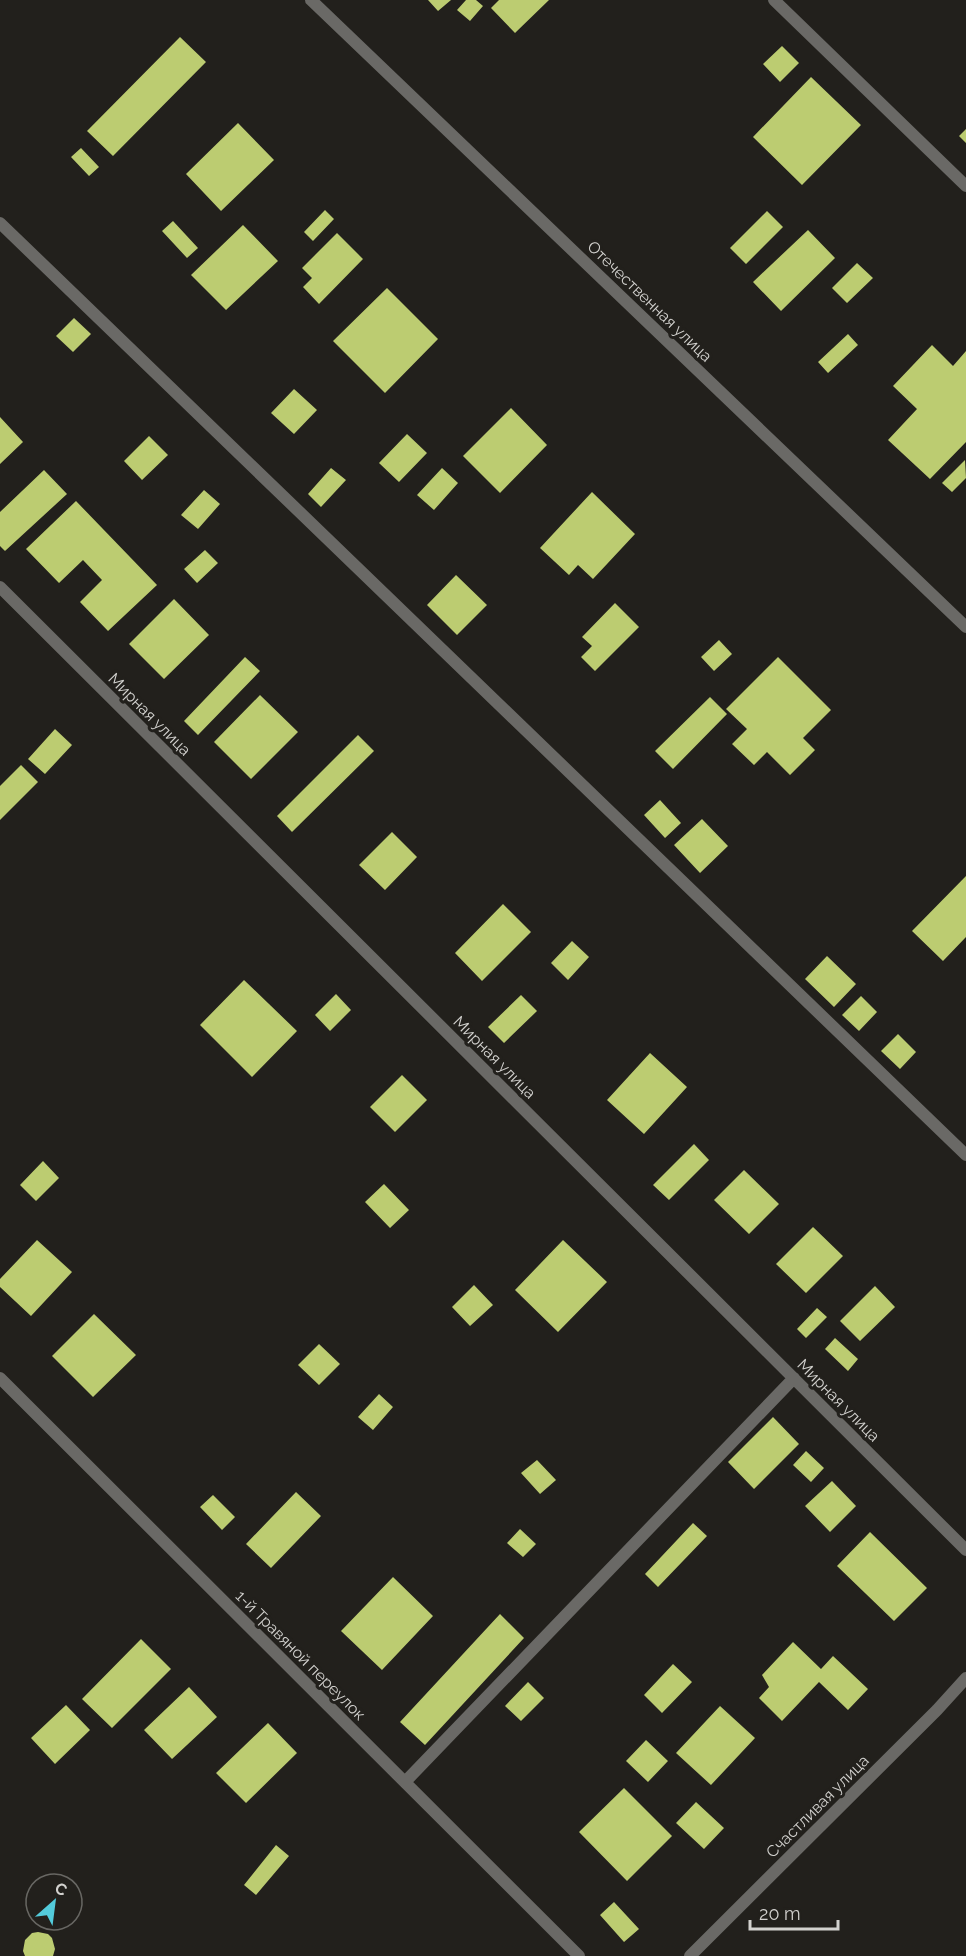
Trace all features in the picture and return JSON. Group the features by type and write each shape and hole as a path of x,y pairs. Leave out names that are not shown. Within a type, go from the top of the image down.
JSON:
{"street":[{"name":"Отечественная улица","path":"311,0 966,627"},
{"path":"774,0 966,186"},
{"path":"0,223 966,1155"},
{"name":"Мирная улица","path":"0,587 966,1550"},
{"name":"1-й Травяной переулок","path":"0,1378 579,1956"},
{"path":"405,1782 794,1378"},
{"name":"Счастливая улица","path":"690,1956 937,1710 966,1677"}],"building":[{"path":"428,0 451,0 438,11"},
{"path":"466,0 476,0 483,6 470,21 457,10"},
{"path":"499,0 549,0 515,33 491,8"},
{"path":"180,37 206,62 113,156 87,131"},
{"path":"782,46 799,63 780,82 763,64"},
{"path":"811,77 861,125 802,185 753,137"},
{"path":"238,123 274,160 221,211 186,174"},
{"path":"966,129 966,143 959,136"},
{"path":"81,148 99,167 89,176 71,157"},
{"path":"325,210 334,219 313,241 304,232"},
{"path":"767,211 783,227 746,264 730,248"},
{"path":"173,221 198,248 187,258 162,231"},
{"path":"243,225 278,261 226,310 191,275"},
{"path":"808,230 835,258 781,311 753,282"},
{"path":"337,233 363,259 319,304 303,287 312,278 302,268"},
{"path":"857,263 873,278 847,303 832,288"},
{"path":"387,288 438,339 385,393 333,341"},
{"path":"74,318 91,334 73,352 56,336"},
{"path":"848,334 858,345 828,373 818,362"},
{"path":"932,345 953,366 966,351 966,442 930,479 888,440 917,409 893,386"},
{"path":"294,389 317,410 294,434 271,413"},
{"path":"511,408 547,445 500,493 463,456"},
{"path":"0,417 23,442 0,464"},
{"path":"407,434 427,453 399,482 379,463"},
{"path":"149,436 168,455 142,480 124,461"},
{"path":"965,460 966,478 952,492 942,483"},
{"path":"331,468 346,480 321,507 308,494"},
{"path":"442,468 458,483 434,510 417,495"},
{"path":"44,470 67,494 5,551 0,546 0,512"},
{"path":"204,490 220,504 198,529 181,515"},
{"path":"592,492 635,534 593,579 578,565 569,575 540,548"},
{"path":"76,501 157,585 108,631 80,602 102,580 83,560 59,583 26,549"},
{"path":"205,550 218,563 197,583 184,569"},
{"path":"456,575 487,605 457,635 427,605"},
{"path":"174,599 209,635 164,679 129,644"},
{"path":"615,603 639,627 595,671 581,657 592,646 582,637"},
{"path":"719,640 732,654 714,671 701,657"},
{"path":"245,657 260,671 198,735 184,721"},
{"path":"778,657 831,710 803,738 815,750 790,775 767,752 754,765 732,744 747,729 726,709"},
{"path":"260,695 298,732 251,779 214,742"},
{"path":"710,697 727,714 673,769 655,751"},
{"path":"55,729 72,745 45,774 28,759"},
{"path":"358,735 374,751 292,832 277,816"},
{"path":"21,765 38,782 0,820 0,786"},
{"path":"660,800 681,823 665,838 644,815"},
{"path":"702,819 728,846 700,873 674,845"},
{"path":"392,832 417,857 385,890 359,865"},
{"path":"966,876 966,937 943,961 912,931"},
{"path":"503,904 531,932 482,981 455,953"},
{"path":"572,941 589,957 568,980 551,963"},
{"path":"827,956 856,984 834,1007 805,979"},
{"path":"244,980 297,1031 252,1077 200,1025"},
{"path":"336,994 351,1010 330,1031 315,1015"},
{"path":"521,995 537,1011 504,1043 488,1027"},
{"path":"861,996 877,1012 859,1031 842,1015"},
{"path":"898,1034 916,1052 900,1069 881,1051"},
{"path":"650,1053 687,1087 644,1134 607,1100"},
{"path":"402,1075 427,1100 395,1132 370,1107"},
{"path":"694,1144 709,1160 669,1200 653,1185"},
{"path":"43,1161 59,1178 36,1201 20,1185"},
{"path":"744,1170 779,1204 749,1234 714,1200"},
{"path":"384,1184 409,1210 390,1228 365,1202"},
{"path":"813,1227 843,1256 806,1293 776,1264"},
{"path":"37,1240 72,1272 31,1316 0,1287 0,1279"},
{"path":"563,1240 607,1282 558,1332 515,1290"},
{"path":"474,1285 493,1305 470,1326 452,1307"},
{"path":"875,1286 895,1307 860,1341 840,1321"},
{"path":"817,1308 827,1317 806,1338 797,1329"},
{"path":"94,1314 136,1355 93,1397 52,1356"},
{"path":"835,1338 858,1359 848,1371 825,1349"},
{"path":"319,1344 340,1364 319,1385 298,1365"},
{"path":"379,1394 393,1407 373,1430 358,1417"},
{"path":"773,1417 799,1444 754,1489 728,1462"},
{"path":"806,1451 824,1468 811,1482 793,1465"},
{"path":"537,1460 556,1480 540,1494 521,1473"},
{"path":"832,1481 856,1506 830,1532 805,1506"},
{"path":"296,1492 321,1516 271,1568 246,1544"},
{"path":"213,1495 235,1517 222,1530 200,1507"},
{"path":"693,1523 707,1536 658,1587 645,1574"},
{"path":"520,1529 536,1544 523,1557 507,1543"},
{"path":"870,1532 927,1588 894,1621 837,1566"},
{"path":"393,1577 433,1616 382,1670 341,1631"},
{"path":"500,1614 524,1638 425,1745 400,1722"},
{"path":"141,1639 171,1669 112,1728 82,1699"},
{"path":"793,1642 821,1669 833,1656 868,1689 848,1710 819,1682 782,1721 759,1698 769,1687 762,1675"},
{"path":"673,1664 692,1682 662,1713 644,1695"},
{"path":"528,1682 544,1698 521,1721 505,1706"},
{"path":"189,1687 217,1717 172,1759 144,1730"},
{"path":"66,1705 90,1730 55,1764 31,1738"},
{"path":"720,1706 755,1738 711,1785 676,1753"},
{"path":"268,1723 297,1753 246,1803 216,1773"},
{"path":"646,1740 668,1761 648,1782 626,1761"},
{"path":"624,1788 672,1836 627,1881 579,1832"},
{"path":"696,1802 724,1828 704,1849 676,1823"},
{"path":"276,1845 289,1856 256,1895 244,1885"},
{"path":"614,1902 639,1929 624,1942 600,1915"},
{"path":"32,1933 48,1934 52,1938 55,1949 53,1956 25,1956 23,1951 25,1940"}]}
